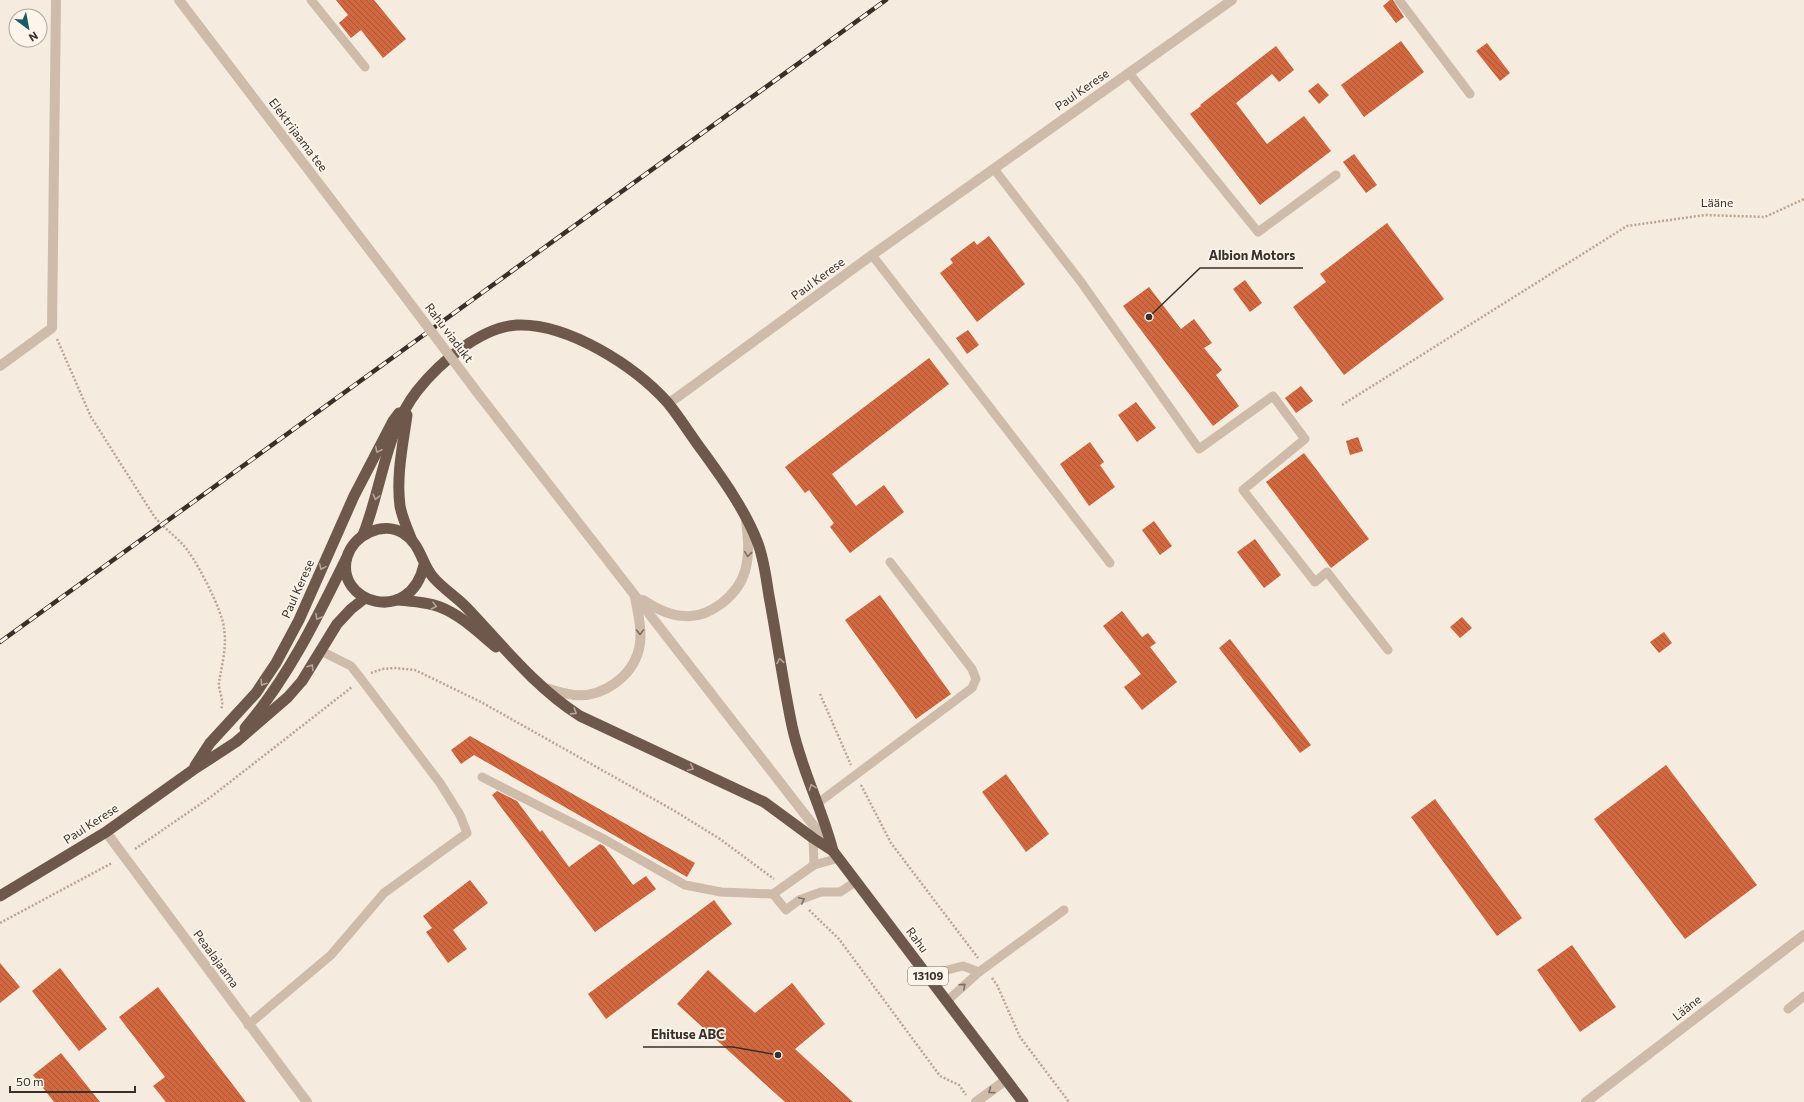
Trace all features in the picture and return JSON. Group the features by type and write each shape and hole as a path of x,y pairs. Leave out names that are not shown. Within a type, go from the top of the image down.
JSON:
{"highway":[{"name":"Paul Kerese","path":"193,770 210,742 256,692 276,662 298,620 354,496 392,421 407,406 449,357 490,333 515,325 540,326 566,334 600,350 626,367 654,390 668,404"},
{"name":"Paul Kerese","path":"411,538 400,506 399,472 407,415 414,396"},
{"path":"668,404 716,470 746,516 758,543 764,566 792,728 800,757 827,826 836,854"},
{"name":"Paul Kerese","path":"363,535 373,510 384,460 407,406"},
{"path":"508,654 499,650 457,616 440,607 418,602 396,600 383,602 365,598 355,590 349,579 346,567 347,557 351,549 363,535 372,530 391,528 411,538 418,546 424,565 434,578 465,606 532,679 561,704 580,716 764,802 836,854"},
{"name":"Paul Kerese","path":"222,751 263,707 318,616 347,557"},
{"path":"396,600 408,594 416,586 424,565"},
{"name":"Paul Kerese","path":"0,896 106,832 193,770 236,742 288,697 302,681 337,624 351,609 365,598"},
{"name":"Rahu","path":"836,854 1021,1101"}],"street":[{"path":"0,366 52,328 56,0"},
{"name":"Elektrijaama tee","path":"179,0 397,286"},
{"name":"Paul Kerese","path":"668,404 872,255 1232,0"},
{"name":"Rahu viadukt","path":"397,286 480,396 634,594"},
{"path":"634,594 652,606 668,613 686,617 704,613 724,602 737,587 745,572 749,552 746,516"},
{"path":"544,688 574,695 593,694 609,687 623,677 633,664 639,649 640,631 634,594"},
{"name":"13109","path":"634,594 836,854"},
{"name":"Peaalajaama","path":"106,832 248,1025 307,1102"},
{"name":"Lääne","path":"1586,1102 1804,935"},
{"path":"976,1102 1006,1080"}],"lane":[{"path":"311,0 365,67"},
{"path":"1399,0 1470,94"},
{"path":"1129,73 1258,232 1336,175"},
{"path":"994,169 1081,282 1199,449 1273,396 1305,439 1243,490 1315,582 1327,572 1388,650"},
{"path":"872,255 1110,563"},
{"path":"818,803 972,688 976,679 972,670 890,562"},
{"path":"248,1025 331,956 384,893 466,833 460,815 440,783 362,680 350,666 321,651"},
{"path":"482,777 602,838 685,885 721,892 773,894 814,865 836,854"},
{"path":"813,838 814,865"},
{"path":"773,894 786,910 799,900 821,892 840,892 857,881"},
{"path":"947,1001 982,970 1064,910"},
{"path":"927,975 963,966 982,970"},
{"path":"1788,1009 1804,996"}],"path":[{"name":"Lääne","path":"1342,405 1627,226 1705,215 1765,217 1804,199"},
{"path":"52,328 91,417 107,444 154,516 162,526 188,550 208,584 224,627 224,653 219,688 223,705 220,712"},
{"path":"820,694 856,776 891,843 982,970 997,985 1020,1037 1069,1102"},
{"path":"0,923 125,856"}],"building":[{"path":"336,0 374,0 406,39 383,58 361,30 351,38 339,23 348,15"},
{"path":"1390,0 1393,0 1404,17 1396,23 1383,6"},
{"path":"1401,41 1424,72 1364,117 1341,85"},
{"path":"1487,43 1510,73 1500,81 1476,51"},
{"path":"1276,46 1294,70 1279,82 1272,74 1236,103 1267,144 1304,116 1331,151 1260,205 1190,114"},
{"path":"1318,83 1329,95 1319,104 1308,91"},
{"path":"1354,154 1377,185 1366,193 1343,162"},
{"path":"1387,223 1444,299 1344,375 1293,307 1326,282 1320,274"},
{"path":"989,236 1025,284 977,322 940,273 953,263 950,259 974,241 977,245"},
{"path":"1245,280 1262,303 1250,312 1233,289"},
{"path":"1149,287 1181,329 1194,319 1212,343 1204,348 1222,370 1216,375 1239,406 1213,426 1123,306"},
{"path":"968,330 979,345 967,354 956,338"},
{"path":"929,358 949,384 832,474 856,506 884,485 904,512 850,553 830,527 834,523 809,490 805,493 785,467"},
{"path":"1301,386 1313,401 1296,413 1285,398"},
{"path":"1136,402 1156,428 1137,442 1118,415"},
{"path":"1358,437 1363,451 1350,455 1346,441"},
{"path":"1090,442 1104,462 1100,465 1115,487 1089,506 1060,464"},
{"path":"1304,453 1369,539 1331,568 1266,482"},
{"path":"1154,521 1172,546 1160,555 1142,530"},
{"path":"1255,539 1281,575 1264,588 1237,552"},
{"path":"880,595 951,694 916,719 845,620"},
{"path":"1122,611 1142,637 1148,633 1156,643 1150,647 1177,682 1142,710 1124,687 1141,674 1103,626"},
{"path":"1462,617 1472,628 1460,638 1450,627"},
{"path":"1664,632 1672,643 1659,653 1650,642"},
{"path":"1230,639 1311,745 1300,753 1219,648"},
{"path":"470,736 695,863 687,877 474,755 461,764 451,750"},
{"path":"1666,765 1757,885 1685,939 1594,819"},
{"path":"1006,774 1049,834 1026,852 982,792"},
{"path":"497,791 517,801 540,832 542,830 569,867 600,844 604,846 633,885 646,876 656,889 595,932 492,795"},
{"path":"1435,799 1522,918 1497,936 1411,817"},
{"path":"470,880 488,903 453,930 467,949 448,963 426,932 432,928 423,916"},
{"path":"714,900 732,924 606,1019 588,994"},
{"path":"1572,945 1616,1007 1580,1032 1537,970"},
{"path":"0,963 20,987 0,1003"},
{"path":"60,968 107,1029 79,1051 32,991"},
{"path":"708,970 755,1013 792,983 825,1024 795,1049 853,1102 785,1102 677,1004"},
{"path":"158,987 246,1102 166,1102 153,1086 165,1077 119,1017"},
{"path":"61,1053 100,1102 54,1102 33,1075"}],"railway":[{"path":"0,642 886,0"}],"place":[{"name":"Albion Motors","path":"1149,317"},
{"name":"Ehituse ABC","path":"778,1055"}]}
